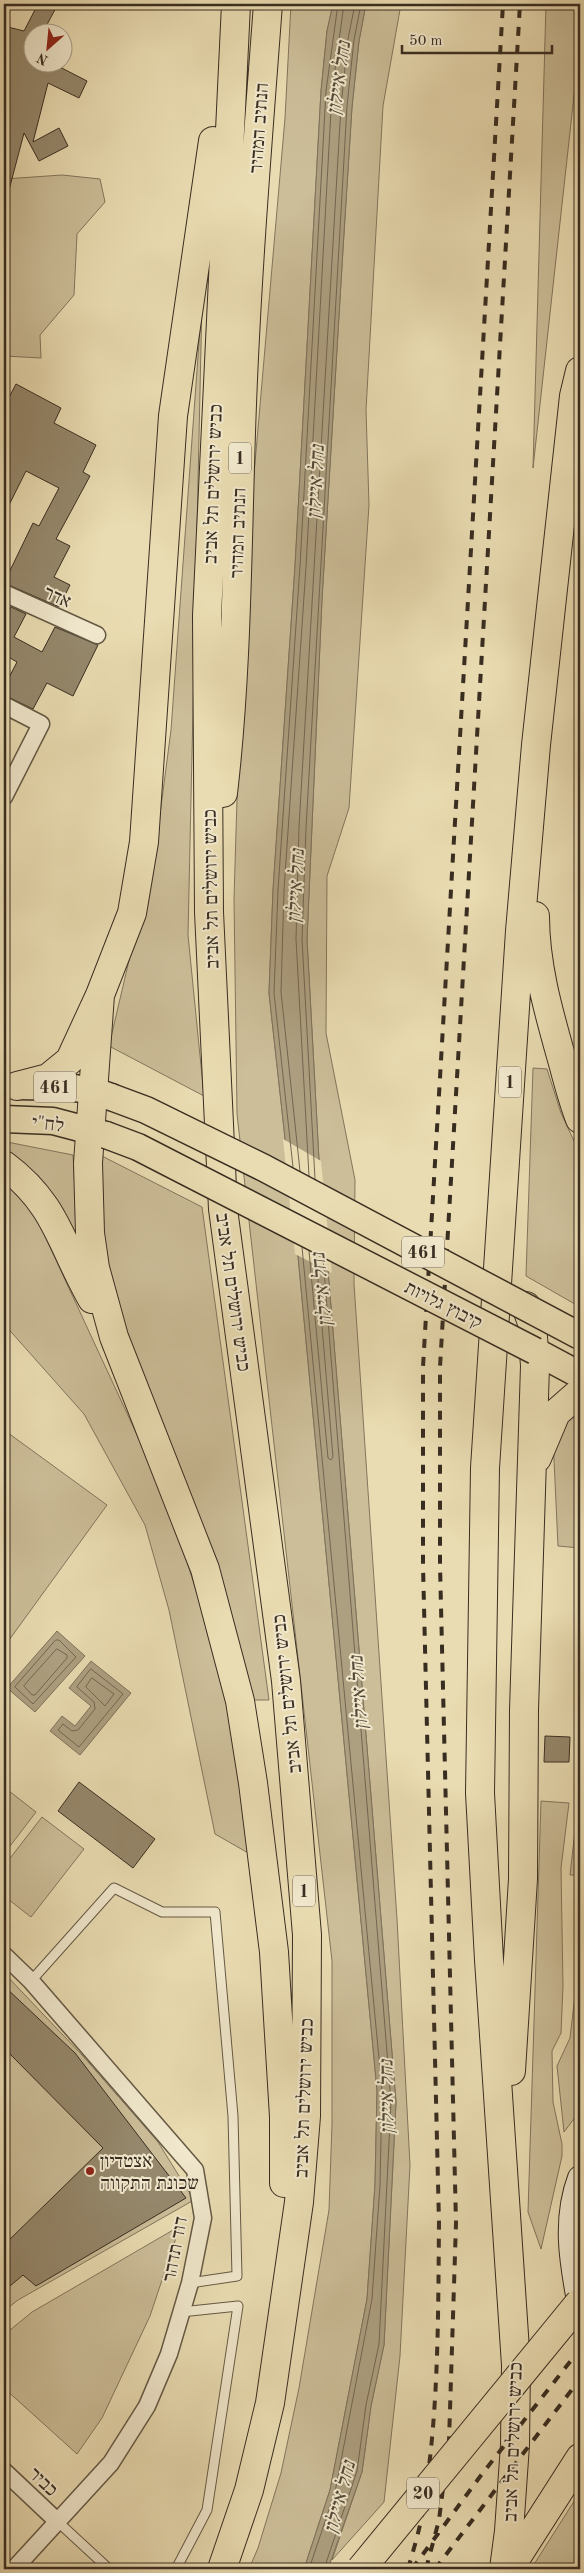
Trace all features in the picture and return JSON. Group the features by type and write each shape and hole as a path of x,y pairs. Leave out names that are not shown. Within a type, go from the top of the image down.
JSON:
{"highway":[{"name":"כביש ירושלים תל אביב","path":"222,2569 249,2490 270,2403 299,2202 306,2116 307,1935 286,1681 223,1209 209,912 207,606 234,4"},
{"path":"10,1086 48,1078 70,1060 100,995 132,913 144,842 173,416 234,4"},
{"name":"הנתיב המהיר","path":"209,912 230,730 243,384 255,178 268,4"},
{"name":"כביש ירושלים תל אביב","path":"504,2569 509,2531 515,2445 516,2375 480,1793 485,1468 520,931 536,745 574,396 580,371"},
{"path":"536,745 535,937 542,981 555,1035 580,1119"},
{"path":"100,995 102,1093 88,1196 90,1233 95,1268 114,1337 205,1569 240,1701 253,1783 275,1971 284,2117 282,2311"},
{"path":"4,1164 38,1195 54,1219 83,1284 114,1337"},
{"path":"504,2175 523,1879 534,1363 532,1322 526,1306"},
{"path":"530,1481 541,1445 556,1413 579,1380"},
{"name":"20","path":"361,2569 580,2302"},
{"path":"510,2569 580,2458"}],"main road":[{"name":"לח\"י","path":"10,1086 72,1087 102,1093"},
{"name":"קיבוץ גלויות","path":"102,1093 146,1110 264,1168 580,1336"},
{"name":"לח\"י","path":"4,1119 53,1121 98,1133"},
{"name":"קיבוץ גלויות","path":"98,1133 138,1147 534,1363 579,1380"},
{"path":"580,2178 571,2222 571,2259 580,2306"}],"street":[{"name":"אדר","path":"4,593 97,634"},
{"path":"4,705 41,724 4,797"},
{"name":"דוד תדהר","path":"4,1956 31,1981 194,2170 203,2218 190,2282 170,2354 147,2406 111,2463 14,2569"},
{"name":"כביר","path":"4,2471 57,2521"}],"lane":[{"path":"31,1981 114,1888 162,1912 215,1912 233,2116 237,2276 190,2282"},
{"path":"176,2569 207,2510 238,2306 181,2312"},
{"path":"57,2521 109,2569"}],"shaded area":[{"path":"291,4 333,4 327,31 321,91 295,566 273,890 269,993 298,1256 377,2090 375,2185 367,2299 330,2490 304,2569 249,2569 258,2548 281,2473 299,2388 329,2210 332,2124 332,1961 237,1114 234,899 243,601 285,118"},
{"path":"366,4 401,4 383,106 366,410 369,505 349,808 327,876 326,1033 355,1180 354,1284 397,1919 410,2165 400,2356 384,2502 332,2560 362,2472 371,2406 384,2345 396,2102 319,1160 307,939 322,599 343,249 352,107 359,41"},
{"path":"546,4 580,4 580,41 533,468"},
{"path":"62,175 100,179 105,202 77,234 74,295 40,335 41,358 4,356 4,179"},
{"path":"202,301 188,935 204,1096 109,1046 156,845 171,730"},
{"path":"533,1068 547,1069 561,1113 580,1154 580,1307 526,1276"},
{"path":"4,1143 73,1155 78,1235 68,1237 4,1153"},
{"path":"98,1154 202,1207 269,1700 249,1700 122,1334 101,1240"},
{"path":"4,1178 29,1202 169,1504 208,1629 233,1724 250,1854 215,1834 169,1610 145,1525 84,1414 4,1324"},
{"path":"580,1416 580,1548 558,1546 553,1438 570,1417"},
{"path":"4,1430 107,1505 4,1647"},
{"path":"4,1787 36,1812 4,1854"},
{"path":"579,1795 580,1875 570,1875"},
{"path":"541,1801 569,1803 561,1868 563,1986 561,2033 552,2051 553,2102 562,2144 562,2156 541,2249 528,2212"},
{"path":"42,1817 84,1849 31,1917 4,1896 4,1866"},
{"path":"580,1952 580,2111 564,2132 557,2066 570,2038"},
{"name":"אצטדיון שכונת התקווה","path":"4,1973 82,2055 158,2142 194,2200 18,2300 4,2311"},
{"path":"180,2226 150,2316 102,2418 77,2454 4,2388 4,2335 32,2312"},
{"path":"580,2492 580,2569 531,2569"}],"water":[{"name":"נחל איילון","path":"333,4 366,4 359,41 352,107 343,249 322,599 307,939 319,1160 396,2102 384,2345 371,2406 362,2472 328,2569 304,2569 330,2490 367,2299 375,2185 377,2090 298,1256 269,993 273,890 295,566 321,91 327,31"},
{"path":"57,1631 85,1656 35,1712 7,1688"},
{"path":"91,1661 131,1693 80,1755 50,1731 62,1716 75,1726 91,1706 69,1688"}],"pier":[{"path":"283,1139 321,1161 332,1273 295,1254"}],"building":[{"path":"38,4 58,4 48,22 29,22"},
{"path":"4,26 22,30 22,72 69,72 87,81 79,98 48,83 33,142 59,128 68,146 39,161 24,133 9,190 4,189"},
{"path":"16,384 61,408 54,423 96,445 83,472 90,476 56,539 70,546 54,577 70,585 59,607 4,583 33,523 39,526 59,488 26,471 4,515 4,407"},
{"path":"11,607 26,614 14,637 42,652 55,627 98,645 73,696 47,683 33,709 4,695 4,687 17,662 5,655 4,657 4,620"},
{"path":"545,1736 570,1737 569,1762 544,1762"},
{"path":"79,1782 155,1839 133,1868 58,1811"},
{"name":"אצטדיון שכונת התקווה","path":"4,1986 75,2053 186,2198 36,2286 23,2275 4,2291 4,2245 103,2148 4,2048"}],"railway":[{"path":"408,2569 421,2521 432,2442 435,2405 439,2223 423,1565 423,1367 503,4"},
{"path":"426,2569 439,2520 449,2441 456,2223 440,1565 440,1367 520,4"},
{"path":"412,2569 482,2474 580,2349"},
{"path":"435,2569 580,2379"}],"place":[{"name":"אצטדיון שכונת התקווה","path":"90,2171"}]}
